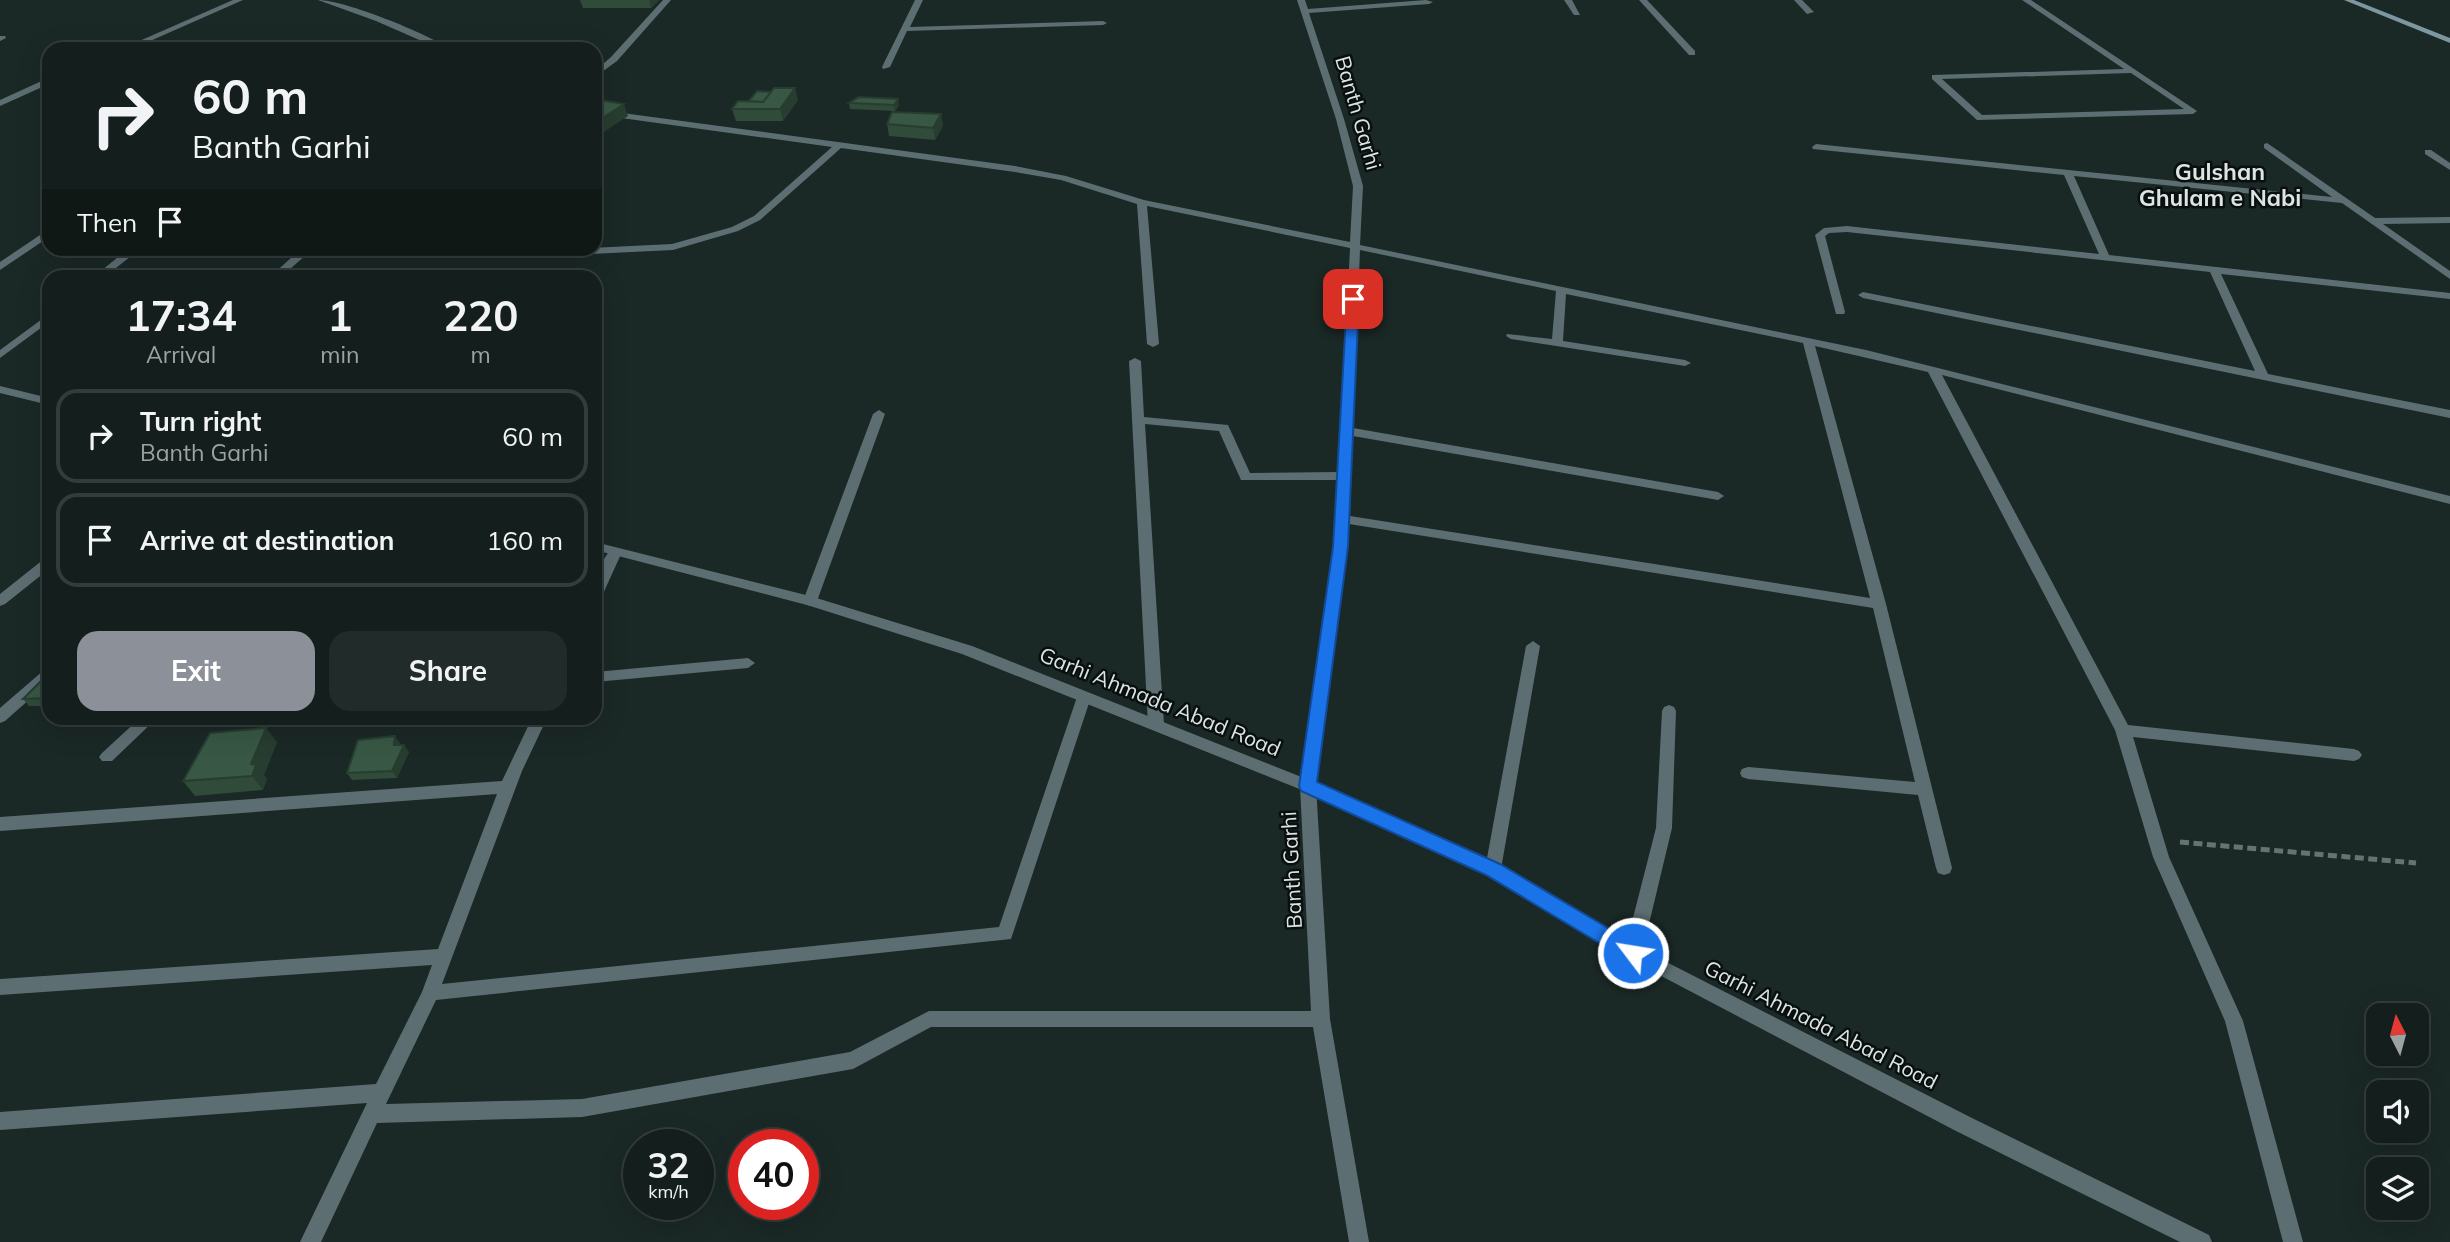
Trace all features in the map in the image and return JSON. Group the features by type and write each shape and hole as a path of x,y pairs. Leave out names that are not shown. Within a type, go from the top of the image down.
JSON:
{"main road":[{"path":"2348,0 2450,41"}],"street":[{"path":"141,42 239,0"},
{"path":"321,0 379,19 430,42"},
{"path":"602,69 667,0"},
{"path":"886,67 919,0"},
{"path":"1568,0 1577,13"},
{"path":"1643,0 1692,52"},
{"path":"1798,0 1810,12"},
{"path":"2026,0 2133,71 2193,111 1980,118 1935,77 2133,71"},
{"path":"1303,6 1429,2"},
{"name":"Banth Garhi","path":"1303,6 1340,118 1358,186 1343,519 1308,786 1321,1019 1359,1242"},
{"path":"904,29 1102,23"},
{"path":"0,103 42,84"},
{"path":"602,110 1062,178 1142,202 1808,341 2450,500"},
{"path":"602,250 673,247 734,229 757,218 839,145"},
{"path":"2267,146 2450,275"},
{"path":"1816,147 2346,201"},
{"path":"2428,152 2450,167"},
{"path":"2068,173 2106,259"},
{"path":"1142,202 1153,344"},
{"path":"2374,221 2450,220"},
{"path":"1840,312 1821,235 1827,230 1847,229 2450,296"},
{"path":"0,267 42,237"},
{"path":"108,270 126,256"},
{"path":"283,270 300,256"},
{"path":"2215,272 2263,376"},
{"path":"1557,342 1561,289"},
{"path":"1863,295 2450,415"},
{"path":"0,355 42,322"},
{"path":"1511,336 1685,363"},
{"path":"1808,341 1879,604 1944,868"},
{"path":"1135,361 1156,725"},
{"path":"1933,370 2123,730 2155,840 2234,1021 2293,1242"},
{"path":"0,389 42,400"},
{"path":"810,601 879,414"},
{"path":"1138,420 1224,428 1245,477 1345,476"},
{"path":"1347,431 1718,496"},
{"path":"1343,519 1879,604"},
{"name":"Garhi Ahmada Abad Road","path":"602,548 810,601 967,650 1308,786 1493,869 1633,953 1963,1124 2202,1242"},
{"path":"602,581 615,552"},
{"path":"0,601 42,568"},
{"path":"1493,869 1534,646"},
{"path":"602,676 748,663"},
{"path":"0,717 42,680"},
{"path":"430,993 1005,934 1084,696"},
{"path":"1633,953 1664,828 1669,710"},
{"path":"107,757 141,725"},
{"path":"310,1242 430,993 507,787 536,725"},
{"path":"2123,730 2354,755"},
{"path":"1748,773 1925,789"},
{"path":"0,824 507,787"},
{"path":"0,987 444,956"},
{"path":"370,1114 582,1108 853,1060 929,1019 1321,1019"},
{"path":"0,1121 380,1093"}],"path":[{"path":"2155,840 2416,863"}],"building":[{"path":"774,88 795,88 780,109 732,109 738,101 763,102"},
{"path":"757,91 771,92 763,102 749,101"},
{"path":"859,97 898,99 894,105 849,103"},
{"path":"602,100 624,104 602,118"},
{"path":"892,112 941,114 933,128 887,124"},
{"path":"42,680 42,698 23,699"},
{"path":"266,728 251,764 256,765 252,776 183,781 210,733"},
{"path":"395,736 394,745 404,745 392,771 347,773 358,740"}],"district":[{"name":"Gulshan Ghulam e Nabi","path":"2220,185"}],"route":[{"path":"1353,299 1340,547 1308,786 1493,869 1633,953"}]}
